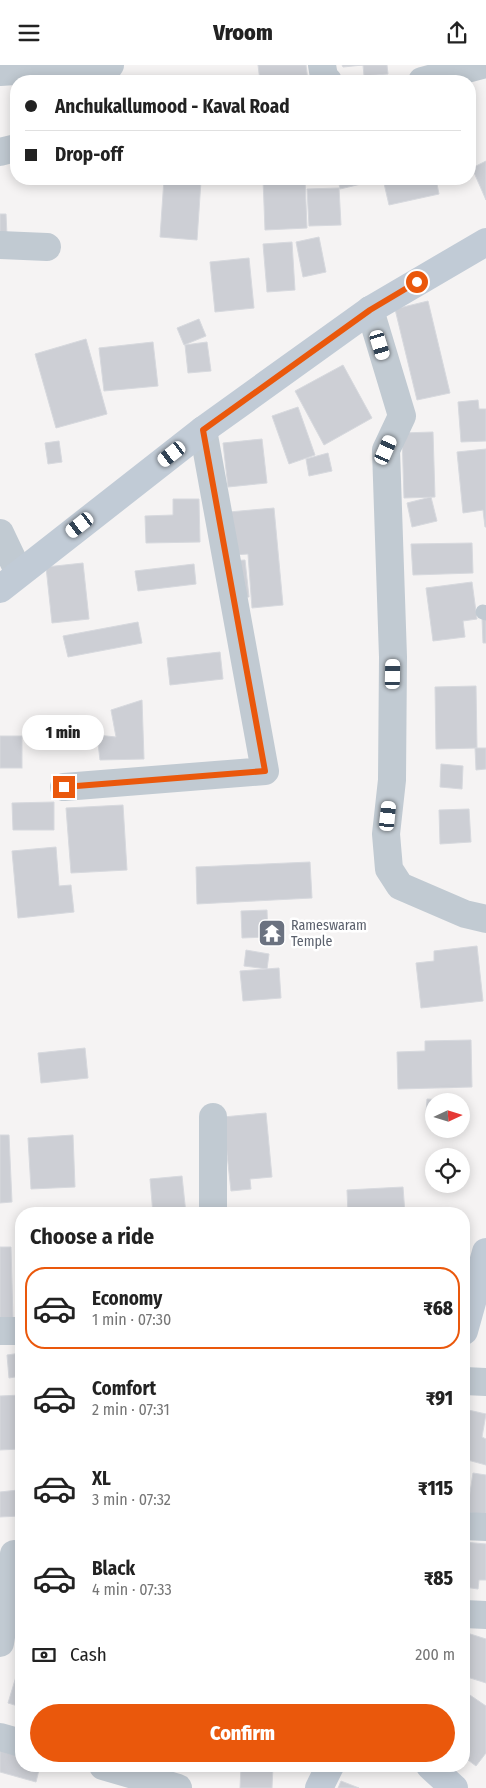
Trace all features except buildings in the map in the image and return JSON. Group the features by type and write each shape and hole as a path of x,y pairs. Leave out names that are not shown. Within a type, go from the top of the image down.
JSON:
{"street":[{"path":"0,71 110,65"},
{"path":"444,75 482,65"},
{"path":"0,533 9,581 203,430 370,310 486,242"},
{"path":"0,245 47,247"},
{"path":"370,310 402,416 386,450 393,657 392,780 386,834 389,869 400,887 486,919"},
{"path":"64,787 265,771 203,430"},
{"path":"213,1117 213,1207"},
{"path":"470,1309 486,1252"},
{"path":"0,1331 15,1331"},
{"path":"470,1381 486,1382"},
{"path":"470,1526 486,1527"},
{"path":"0,1643 14,1553"},
{"path":"470,1614 486,1615"},
{"path":"0,1737 15,1741"},
{"path":"123,1772 178,1788"},
{"path":"319,1788 327,1772"}],"place":[{"name":"Rameswaram Temple","path":"272,933"}],"route":[{"path":"64,787 265,771 203,430 370,310 417,282"}]}
